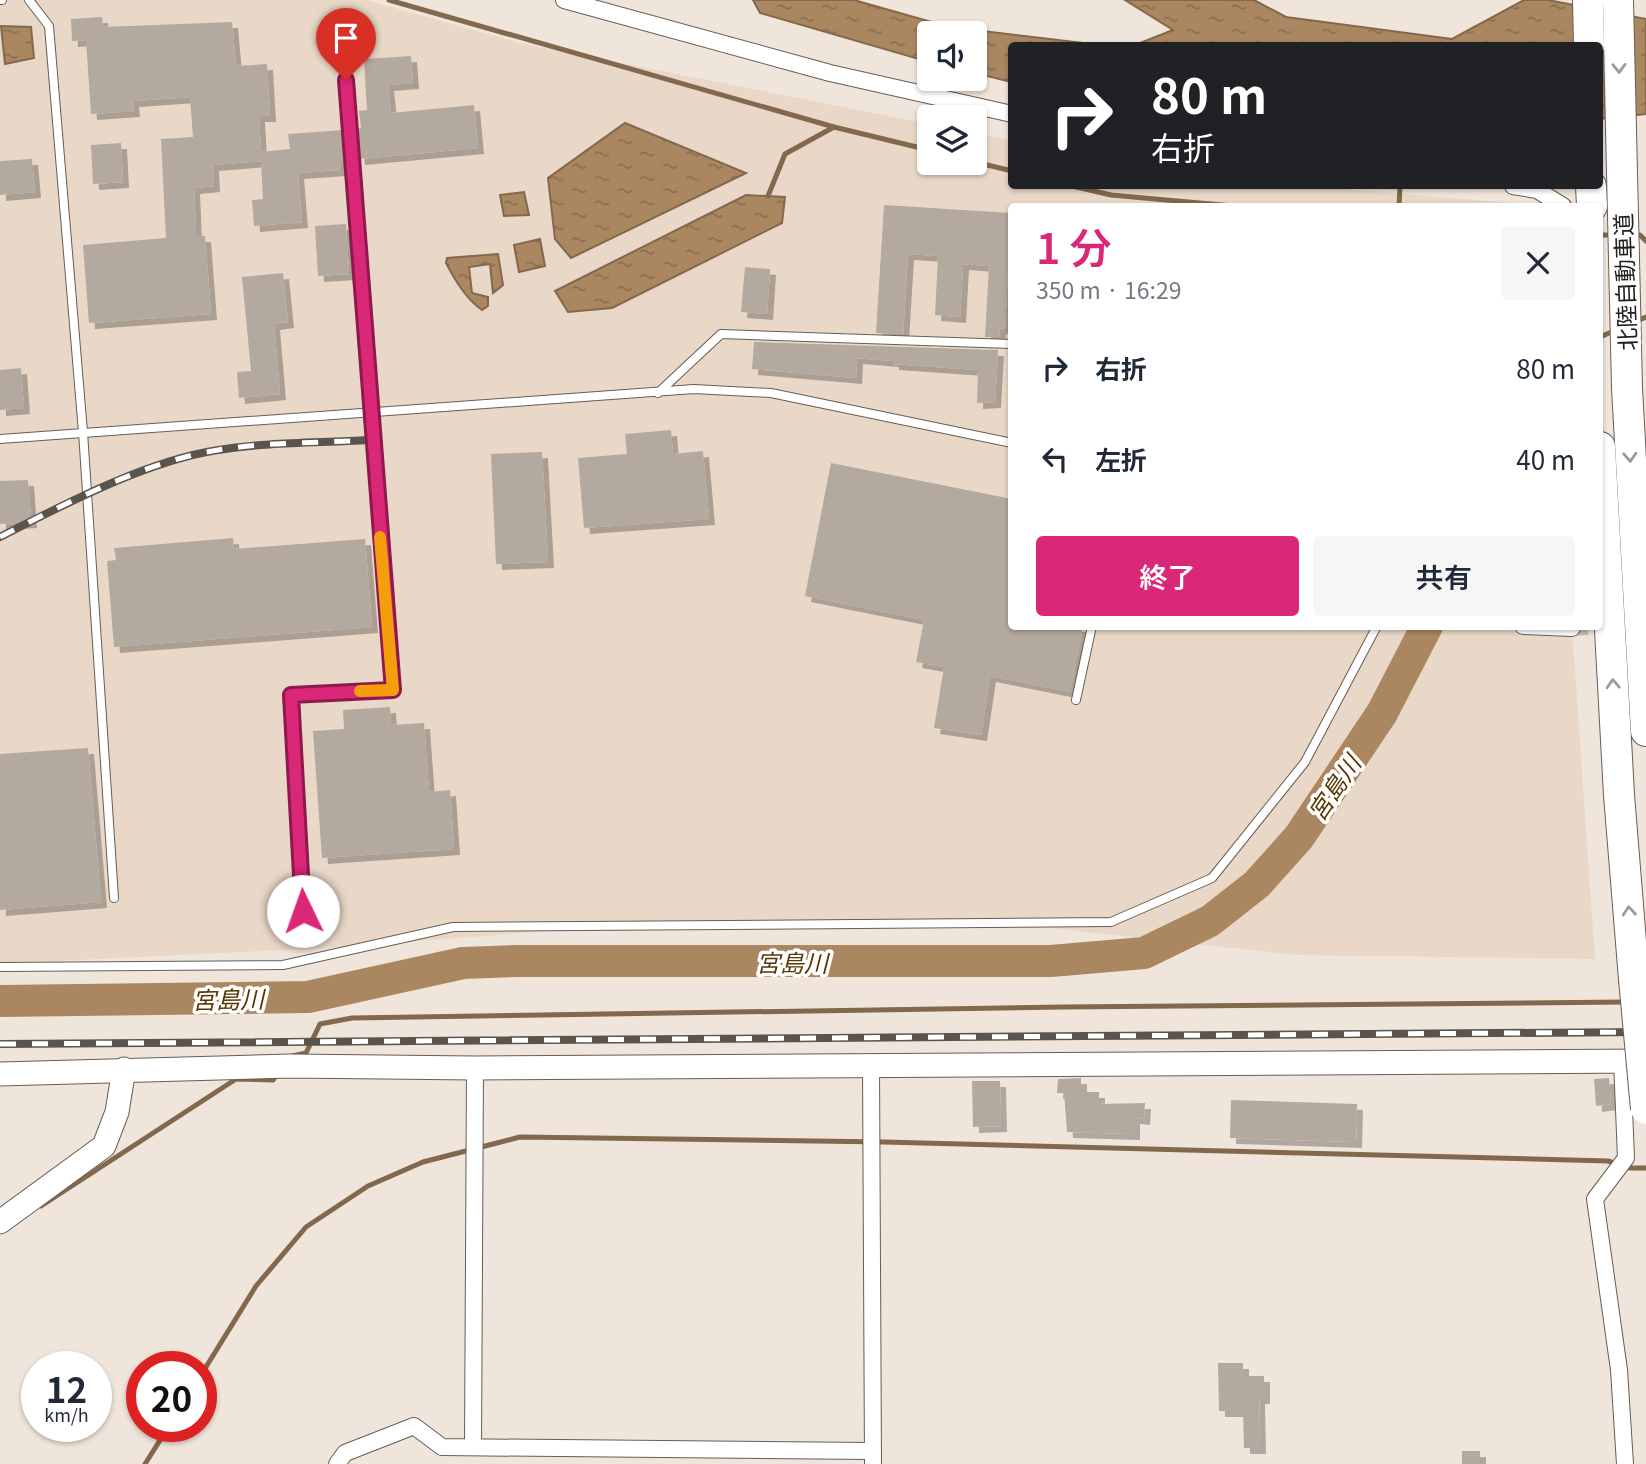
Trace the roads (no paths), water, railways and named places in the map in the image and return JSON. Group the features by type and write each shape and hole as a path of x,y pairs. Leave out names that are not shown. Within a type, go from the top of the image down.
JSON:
{"highway":[{"path":"1588,0 1589,42"},
{"name":"北陸自動車道","path":"1618,0 1627,388 1646,730"},
{"path":"1603,502 1619,794 1646,1109"}],"street":[{"path":"564,0 831,73 1008,113"},
{"path":"1531,189 1558,203"},
{"path":"1622,1061 1626,1158 1595,1199 1619,1370 1625,1464"},
{"path":"0,1073 124,1069 1646,1061"},
{"path":"337,1464 345,1453 414,1426 442,1447 873,1457 871,1064"},
{"path":"473,1447 475,1068"},
{"path":"0,1222 104,1146 117,1112 124,1069"}],"lane":[{"path":"29,0 49,26 83,432 114,898"},
{"path":"303,911 291,695 393,690 344,53"},
{"path":"658,393 721,334 1008,344"},
{"path":"0,439 694,389 771,393 1008,442"},
{"path":"1076,700 1090,630"},
{"path":"0,967 284,965 453,927 1111,922 1212,877 1306,762 1375,630"}],"water":[{"path":"753,0 854,0 928,21 917,21 917,59 760,13"},
{"path":"1125,0 1254,0 1286,17 1452,39 1524,0 1548,0 1646,19 1646,114 1603,119 1603,42 1143,42 1173,30"},
{"path":"1,26 31,27 34,58 5,64"},
{"path":"987,32 1075,42 1008,42 1008,81 987,76"},
{"path":"625,123 746,173 571,258 555,239 548,178"},
{"path":"524,192 529,215 504,216 500,195"},
{"path":"746,195 785,197 782,223 612,308 568,312 555,291"},
{"path":"540,239 545,266 519,272 514,245"},
{"path":"498,254 503,285 493,293 490,264 469,267 472,293 488,297 488,306 482,310 457,282 446,263 447,258"}],"waterway":[{"path":"389,0 834,127 917,147"},
{"path":"768,196 785,154 834,127"},
{"path":"987,165 1008,170"},
{"path":"1085,189 1111,195 1200,203"},
{"path":"1399,203 1400,189"},
{"path":"1603,235 1614,235"},
{"path":"1634,235 1640,235 1646,241"},
{"path":"1634,322 1646,317"},
{"path":"1603,336 1616,330"},
{"name":"宮島川","path":"0,1001 308,997 463,963 1051,961 1144,953 1210,921 1257,884 1299,837 1382,713 1425,630"},
{"path":"288,1057 306,1053 320,1024 352,1018 1626,1002"},
{"path":"41,1206 236,1079 273,1080 277,1074"},
{"path":"216,1351 256,1286 306,1227 368,1186 423,1162 520,1137 884,1142 1608,1161 1630,1168 1646,1168"},
{"path":"145,1464 159,1442"}],"railway":[{"path":"0,537 106,485 191,456 255,445 368,440"},
{"path":"0,1044 1646,1032"}]}
